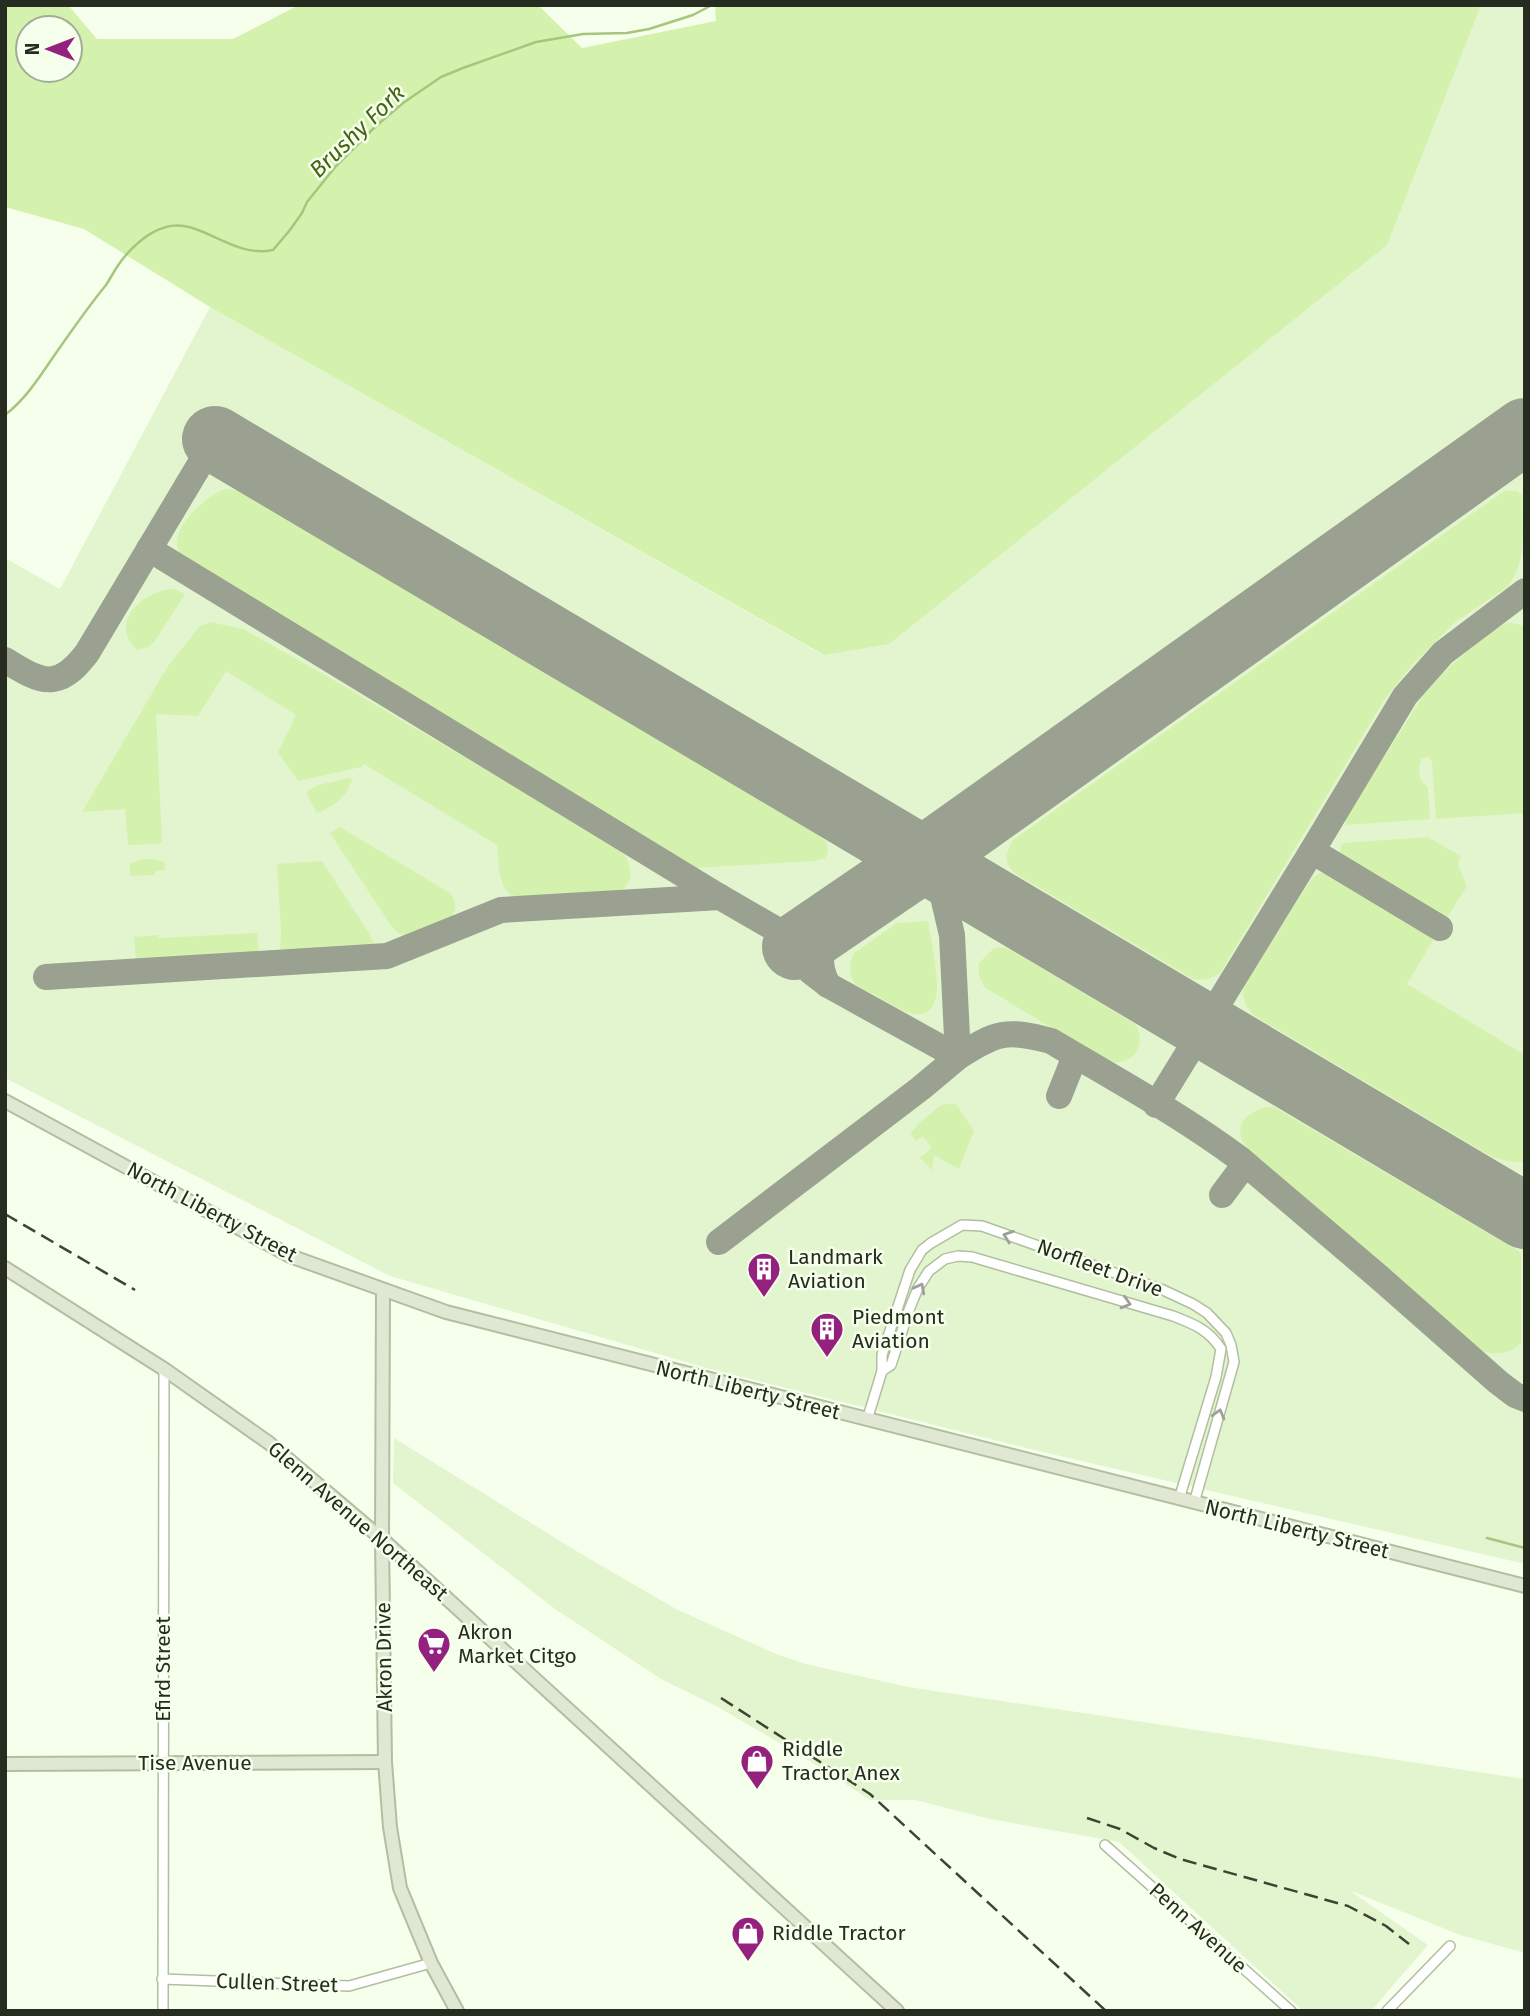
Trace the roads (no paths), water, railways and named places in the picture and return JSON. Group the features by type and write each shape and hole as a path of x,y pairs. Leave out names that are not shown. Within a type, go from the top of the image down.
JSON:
{"main road":[{"name":"North Liberty Street","path":"5,1101 290,1256 446,1312 1525,1586"},
{"name":"Glenn Avenue Northeast","path":"5,1268 164,1369 269,1443 382,1539 897,2011"},
{"name":"Akron Drive","path":"383,1290 382,1539 385,1762 390,1827 400,1888 431,1963 457,2011"},
{"name":"Tise Avenue","path":"5,1764 385,1762"}],"street":[{"name":"Norfleet Drive","path":"867,1420 882,1371 882,1355 910,1270 922,1250 931,1243 962,1225 972,1225 1163,1290 1193,1304 1211,1317 1226,1333 1234,1357 1233,1367 1194,1503"},
{"name":"Norfleet Drive","path":"882,1371 891,1365 909,1310 929,1271 945,1259 965,1255 1198,1325 1215,1339 1221,1349 1219,1364"},
{"path":"1179,1499 1219,1364 1233,1367"},
{"name":"Efird Street","path":"163,2011 164,1369"},
{"path":"1196,1443 1210,1446"},
{"name":"Penn Avenue","path":"1105,1845 1291,2011"},
{"path":"1387,2011 1450,1946"},
{"name":"Cullen Street","path":"162,1979 349,1986 431,1963"}],"waterway":[{"name":"Brushy Fork","path":"5,415 33,386 121,261 132,248 152,233 179,225 244,249 273,250 336,166 403,103 441,77 536,42 583,34 627,33 649,29 693,15 712,5"},
{"path":"1487,1538 1525,1548"}],"railway":[{"path":"5,1214 135,1290"},
{"path":"721,1698 870,1794 1106,2011"},
{"path":"1087,1818 1120,1829 1180,1859 1348,1906 1386,1926 1409,1944"}],"place":[{"name":"Landmark Aviation","path":"764,1299"},
{"name":"Piedmont Aviation","path":"827,1359"},
{"name":"Akron Market Citgo","path":"434,1674"},
{"name":"Riddle Tractor Anex","path":"757,1791"},
{"name":"Riddle Tractor","path":"748,1963"}]}
